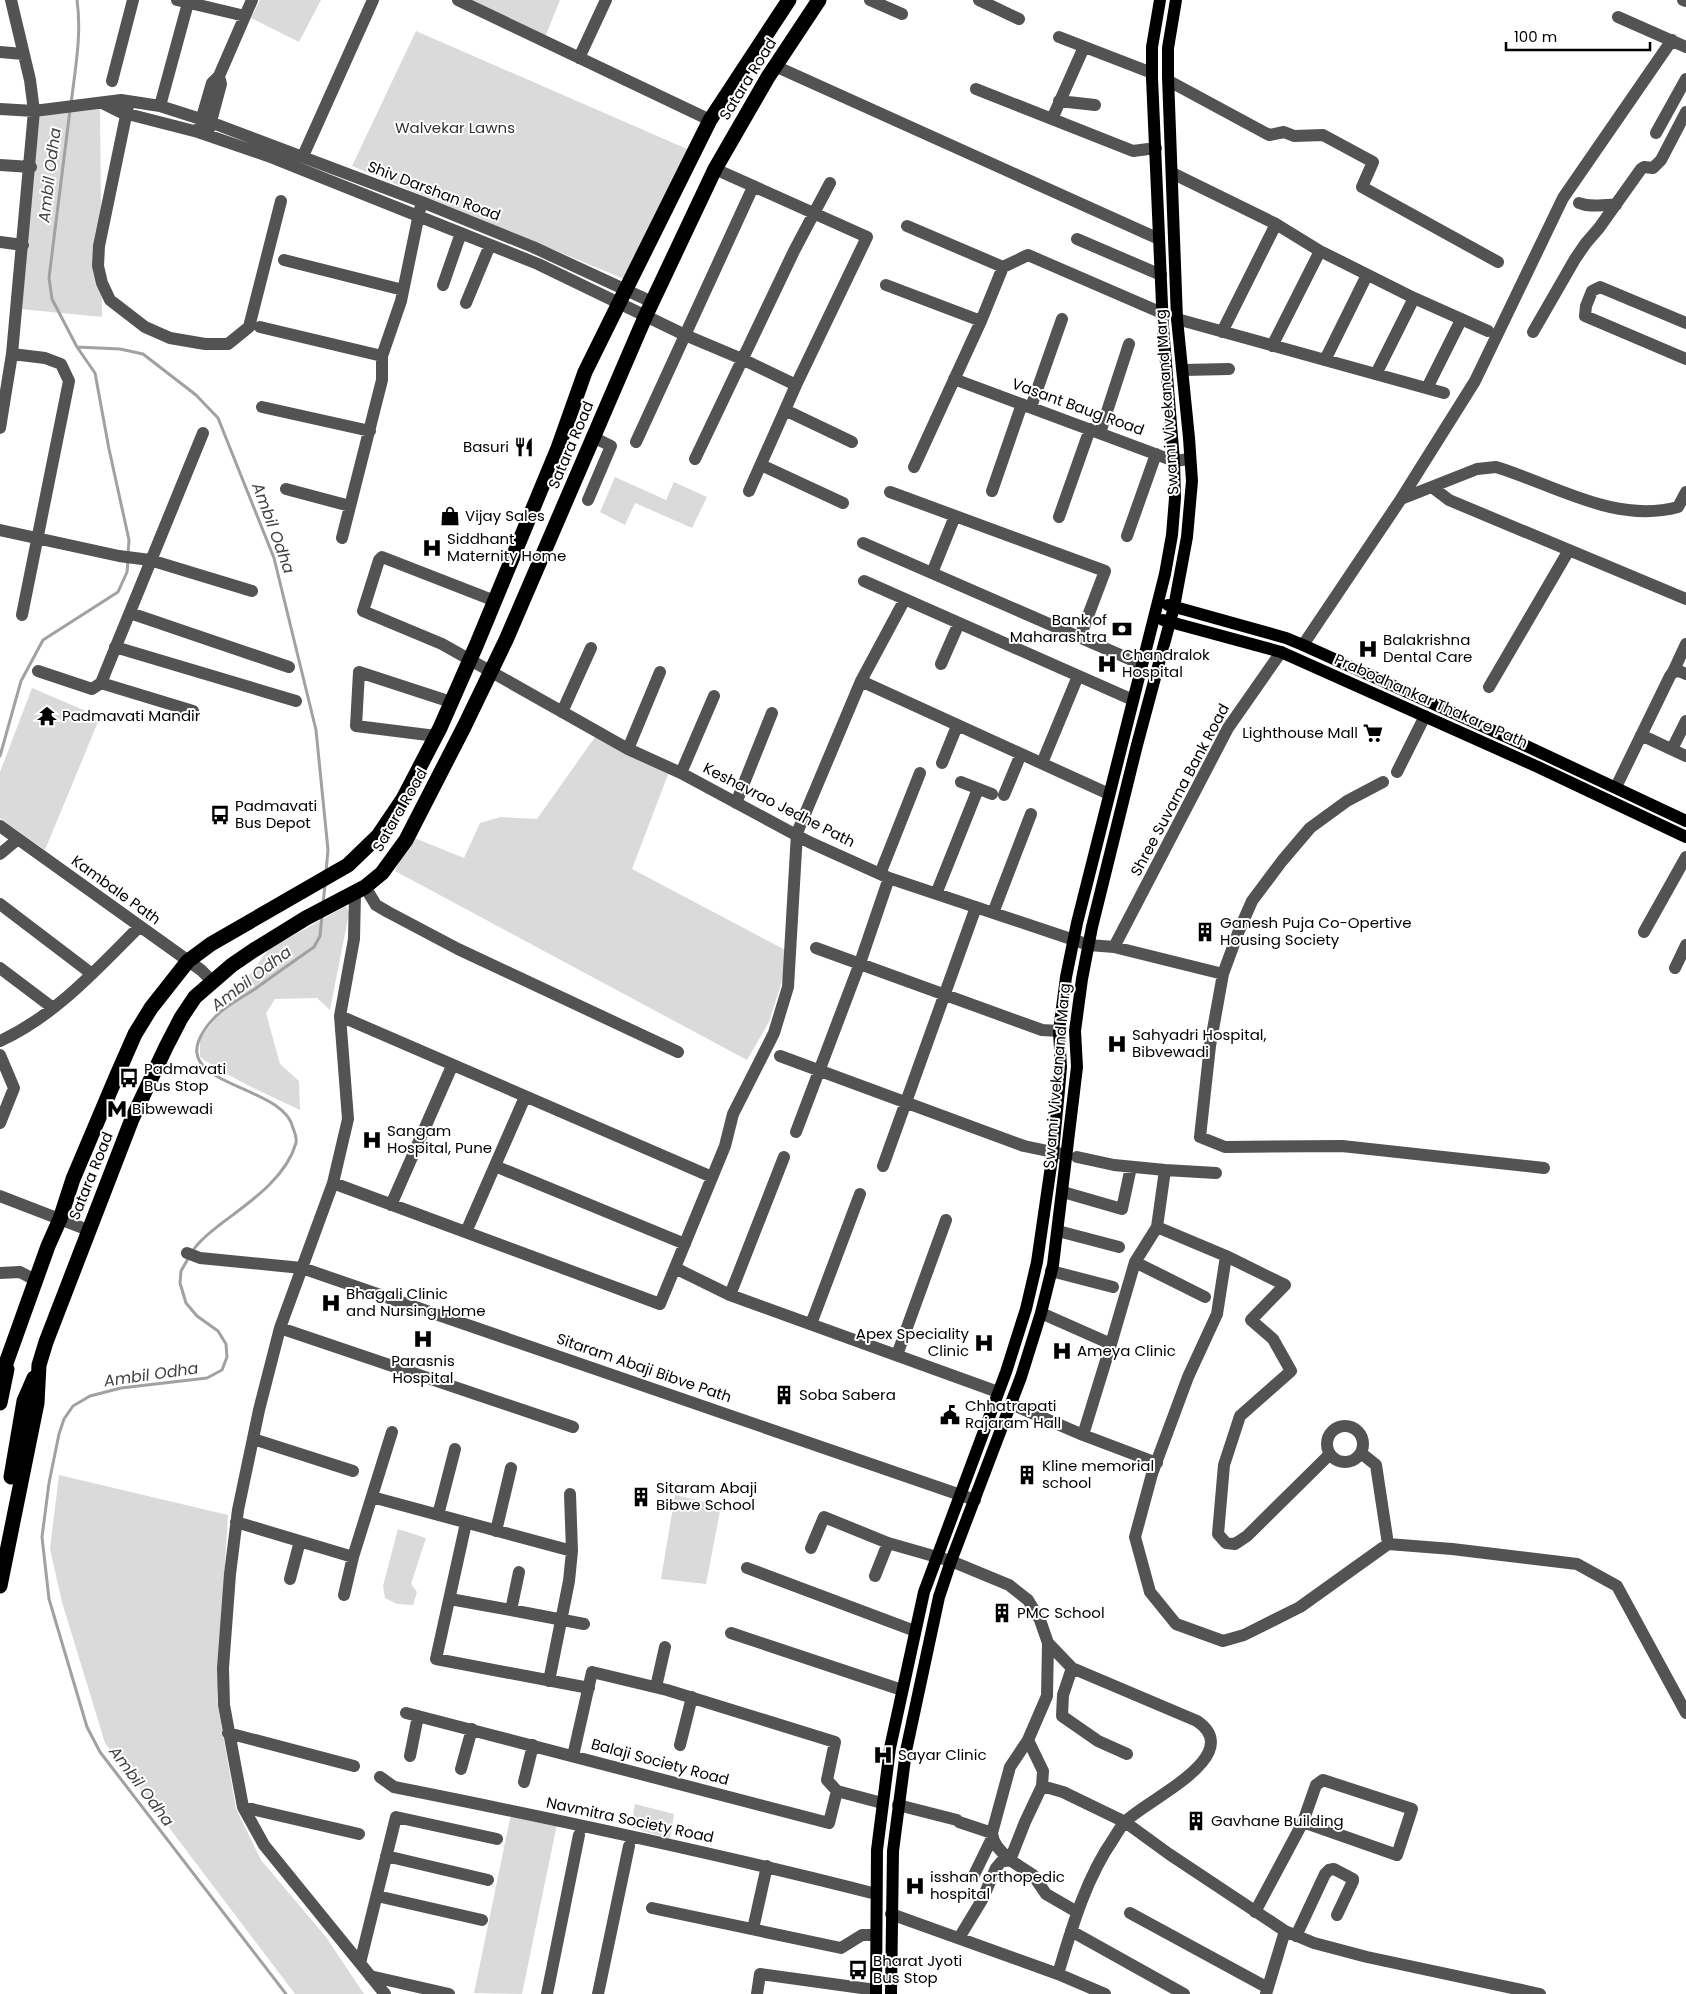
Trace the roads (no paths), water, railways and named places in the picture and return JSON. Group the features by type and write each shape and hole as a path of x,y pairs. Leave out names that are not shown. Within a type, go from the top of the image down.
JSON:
{"highway":[{"name":"Satara Road","path":"0,1380 73,1179 135,1034 151,1008 188,962 211,944 348,866 378,836 403,799 436,736 470,660 558,448 585,372 710,120 789,0"},
{"name":"Satara Road","path":"0,1586 37,1403 39,1365 88,1230 132,1119 153,1072 181,1018 195,996 254,950 306,918 354,893 382,873 406,840 491,672 544,554 649,308 715,169 775,66 819,0"},
{"path":"0,1400 9,1358"},
{"path":"0,1542 24,1401 39,1365"}],"main road":[{"name":"Swami Vivekanand Marg","path":"876,1992 876,1894 882,1803 890,1748 924,1592 998,1392 1026,1309 1037,1262 1053,1152 1061,1066 1059,1031 1066,976 1109,794 1158,603 1172,535 1174,461 1162,313 1152,73 1152,47 1160,0"},
{"name":"Swami Vivekanand Marg","path":"891,1994 893,1851 906,1751 930,1634 951,1562 1011,1404 1041,1314 1051,1271 1063,1192 1072,1156 1077,1067 1075,1031 1088,945 1174,607 1187,537 1192,481 1178,319 1168,48 1176,0"},
{"name":"Prabodhankar Thakare Path","path":"1158,603 1286,638 1683,819"},
{"name":"Prabodhankar Thakare Path","path":"1154,618 1281,652 1425,716 1686,837"}],"street":[{"path":"0,423 12,354 30,167 40,110 23,54 11,0"},
{"path":"112,81 133,0"},
{"path":"202,133 212,82 219,76 252,0"},
{"path":"303,156 373,0"},
{"path":"458,0 710,120"},
{"path":"579,58 606,0"},
{"path":"870,0 902,14"},
{"path":"979,0 1019,19"},
{"path":"160,106 183,1 245,16"},
{"path":"1618,17 1686,47"},
{"path":"1059,37 1152,73"},
{"path":"1303,645 1401,499 1476,381 1563,198 1672,40"},
{"path":"1052,119 1084,47"},
{"path":"0,52 23,54"},
{"path":"775,66 1159,239"},
{"path":"1656,133 1686,79"},
{"path":"1169,81 1269,135 1284,132 1294,136 1323,135 1373,162 1362,187 1498,262"},
{"path":"976,88 1133,151 1156,148"},
{"name":"Shiv Darshan Road","path":"0,109 40,110 120,100 128,107 298,167 538,264 619,302 649,308"},
{"path":"1060,101 1095,105"},
{"name":"Shiv Darshan Road","path":"128,107 160,106 206,120 303,156 334,170 422,202 533,247 626,288 649,308"},
{"path":"128,107 99,246 98,266 102,283 110,300 145,328 170,338 205,344 228,344 249,327 281,201"},
{"path":"1533,332 1575,259 1641,169 1644,167 1653,168 1661,160 1686,112"},
{"path":"0,165 30,167"},
{"path":"715,169 867,237 796,385 749,491"},
{"path":"1172,173 1276,224 1320,251 1367,275 1488,331"},
{"path":"696,459 742,359 830,183"},
{"path":"636,442 753,187"},
{"path":"342,538 382,380 382,356 401,301 422,202"},
{"path":"1579,203 1588,207 1605,204 1616,205"},
{"path":"1222,332 1276,224"},
{"path":"907,226 1003,267"},
{"path":"443,285 461,233"},
{"path":"1077,239 1161,275"},
{"path":"0,242 23,244"},
{"path":"466,303 490,245"},
{"path":"1272,346 1320,251"},
{"path":"914,467 981,321 1003,267 1028,256 1162,313"},
{"path":"284,260 403,290"},
{"path":"1325,360 1367,275"},
{"path":"886,285 981,321"},
{"path":"1686,323 1600,288 1592,291 1586,306 1585,316 1686,358"},
{"path":"1376,374 1414,298"},
{"path":"649,308 685,335 742,359 796,385"},
{"path":"992,491 1062,319"},
{"path":"1178,319 1444,393"},
{"path":"1427,388 1461,320"},
{"path":"260,327 382,356"},
{"path":"1059,517 1129,344"},
{"path":"12,354 45,358 61,364 69,381 22,614"},
{"path":"1183,370 1229,369"},
{"name":"Vasant Baug Road","path":"954,379 1174,461 1190,459"},
{"path":"262,406 370,431"},
{"path":"785,410 852,442"},
{"path":"38,671 92,689 101,683 202,433"},
{"path":"588,500 611,446 593,437"},
{"path":"1127,536 1156,454"},
{"path":"761,465 843,503"},
{"path":"1401,499 1477,470 1496,468 1602,506 1640,512 1662,511 1678,506 1686,492"},
{"path":"1174,481 1192,481"},
{"path":"1432,487 1449,500 1686,598"},
{"path":"286,489 350,506"},
{"path":"890,492 1105,571 1080,637"},
{"path":"932,573 955,516"},
{"path":"0,530 119,556 150,560 252,590"},
{"path":"863,543 1142,664"},
{"path":"1489,687 1570,550"},
{"name":"Keshavrao Jedhe Path","path":"495,601 384,558 379,560 363,609 364,613 442,644 628,749 681,773 786,831 885,876 1074,941 1088,945 1114,947 1223,974"},
{"path":"864,581 1133,700"},
{"path":"333,1183 660,1304 725,1146 733,1114 774,1033 788,987 797,833 861,680 905,599"},
{"path":"130,614 289,667"},
{"path":"941,664 959,623"},
{"path":"1616,787 1686,644"},
{"path":"115,647 296,702"},
{"path":"562,712 591,648"},
{"name":"Shree Suvarna Bank Road","path":"1114,947 1228,728 1281,652"},
{"path":"1673,672 1679,671 1686,674"},
{"path":"436,736 356,726 359,672 451,702"},
{"path":"628,749 660,672"},
{"path":"1042,763 1078,676"},
{"path":"861,680 957,726 1109,794"},
{"path":"101,683 193,711"},
{"path":"681,773 714,696"},
{"path":"736,803 772,713"},
{"path":"1397,772 1425,716"},
{"path":"1672,749 1686,721"},
{"path":"942,763 957,726"},
{"path":"1642,735 1686,756"},
{"path":"962,782 998,795 1021,754"},
{"path":"796,1132 860,962 885,876 920,774"},
{"path":"1382,782 1347,801 1310,828 1252,901 1223,974 1210,1046 1200,1137 1225,1147 1342,1146 1544,1168"},
{"path":"936,894 978,789"},
{"path":"993,913 1031,814"},
{"path":"1673,830 1683,819"},
{"name":"Kambale Path","path":"0,826 212,981"},
{"path":"0,854 18,839"},
{"path":"1644,932 1686,857"},
{"path":"385,1994 264,1845 243,1807 228,1733 222,1668 236,1522 253,1439 280,1328 333,1183 348,1119 340,1016 354,939 354,893 458,948 678,1052"},
{"path":"0,904 92,974"},
{"path":"883,1166 976,908"},
{"path":"0,1041 21,1032 52,1008 92,974 139,927"},
{"path":"1675,968 1686,945"},
{"path":"816,948 860,962 1042,1030 1059,1031"},
{"path":"3,975 52,1008"},
{"path":"340,1016 712,1177"},
{"path":"0,1055 14,1088 0,1123"},
{"path":"780,1056 1024,1146 1114,1165 1216,1174"},
{"path":"391,1205 452,1066"},
{"path":"466,1232 525,1097"},
{"path":"730,1295 784,1157"},
{"path":"495,1166 685,1244"},
{"path":"1063,1192 1122,1209 1131,1167"},
{"path":"1083,1435 1135,1262 1157,1227 1165,1170"},
{"path":"811,1324 860,1194"},
{"path":"0,1196 88,1230"},
{"path":"896,1355 946,1220"},
{"path":"1157,1227 1226,1256 1284,1286 1251,1320 1273,1339 1291,1371 1240,1416 1224,1465 1218,1534 1226,1543 1235,1544 1247,1536 1330,1454"},
{"path":"1058,1231 1119,1247"},
{"name":"Sitaram Abaji Bibve Path","path":"187,1253 200,1258 302,1268 975,1500"},
{"path":"1226,1256 1217,1314 1188,1377 1157,1463 1135,1537 1150,1592 1176,1624 1223,1642 1244,1635 1300,1607 1388,1544 1452,1549 1577,1564 1617,1586 1686,1713"},
{"path":"1135,1262 1205,1296"},
{"path":"675,1268 730,1295 998,1392"},
{"path":"1051,1271 1114,1288"},
{"path":"0,1273 20,1272 35,1280"},
{"path":"1041,1314 1111,1344"},
{"path":"280,1328 573,1427"},
{"path":"1011,1404 1083,1435 1157,1463"},
{"path":"1340,1426 1352,1427 1361,1435 1364,1447 1361,1453 1357,1458 1346,1462 1339,1461 1330,1454 1327,1443 1330,1433 1340,1426"},
{"path":"344,1595 352,1557 392,1432"},
{"path":"253,1439 353,1471"},
{"path":"438,1515 455,1449"},
{"path":"1361,1453 1376,1465 1388,1544"},
{"path":"496,1531 511,1468"},
{"path":"549,1681 569,1581 572,1551 570,1494"},
{"path":"372,1497 572,1551"},
{"path":"811,1548 824,1517 888,1543 951,1562 1009,1584 1028,1600 1040,1620 1048,1643 1047,1696 1028,1740 1010,1767 992,1835 974,1875"},
{"path":"236,1522 352,1557"},
{"path":"466,1523 436,1659 589,1688"},
{"path":"290,1579 300,1541"},
{"path":"875,1576 888,1543"},
{"path":"747,1568 915,1631"},
{"path":"511,1610 519,1572"},
{"path":"450,1599 584,1624"},
{"path":"731,1633 902,1690"},
{"path":"1048,1643 1072,1668 1198,1721 1208,1728 1212,1739 1201,1764 1179,1785 1125,1822 1102,1855 1077,1912 1058,1974"},
{"path":"656,1687 665,1647"},
{"path":"1072,1668 1063,1695 1062,1716 1098,1741 1127,1754"},
{"path":"573,1756 592,1672 692,1697 835,1742 828,1780 837,1791 882,1803"},
{"path":"680,1745 692,1697"},
{"name":"Balaji Society Road","path":"410,1756 412,1714 829,1823 837,1791"},
{"path":"461,1770 472,1729"},
{"path":"228,1733 354,1766"},
{"path":"1010,1860 1042,1786 1043,1772 1028,1740"},
{"path":"524,1782 533,1746"},
{"name":"Navmitra Society Road","path":"380,1776 394,1787 572,1823 767,1866 876,1894"},
{"path":"1255,1912 1303,1822 1316,1785 1323,1780 1412,1809 1397,1855 1303,1822"},
{"path":"1042,1786 1063,1792 1125,1822 1255,1912 1291,1934 1314,1943 1367,1957 1540,1994"},
{"path":"898,1805 958,1821 992,1835 999,1850 1010,1860 1033,1875 1046,1894 1077,1912"},
{"path":"243,1807 359,1834"},
{"path":"360,1964 396,1817 497,1839"},
{"path":"547,1994 579,1835"},
{"path":"598,1994 629,1846"},
{"path":"386,1856 488,1880"},
{"path":"959,1938 982,1900 996,1868 1001,1862 1010,1860"},
{"path":"753,1929 767,1866"},
{"path":"1130,1913 1267,1991 1291,1934 1325,1874 1329,1870 1334,1869 1353,1878 1353,1882 1337,1915"},
{"path":"377,1896 482,1920"},
{"path":"652,1908 841,1948 862,1934 875,1935"},
{"path":"891,1914 1058,1974 1105,1994"},
{"path":"1071,1931 1184,1994"},
{"path":"757,1994 760,1974 876,1992"},
{"path":"370,1976 449,1994"}],"waterway":[{"name":"Ambil Odha","path":"71,104 79,26 77,0"},
{"name":"Ambil Odha","path":"70,110 49,278 52,299 77,347 95,373 129,540 128,554"},
{"name":"Ambil Odha","path":"77,347 120,349 143,354 196,395 218,418 274,558 316,730 328,850 326,872"},
{"path":"0,756 21,681 43,640 118,592 127,572 128,561"},
{"name":"Ambil Odha","path":"323,904 325,885"},
{"name":"Ambil Odha","path":"192,1252 206,1236 255,1198 276,1178 291,1156 296,1143 296,1135 284,1112 267,1100 207,1070 198,1056 199,1039 221,1011 314,947 320,936 322,915"},
{"name":"Ambil Odha","path":"189,1257 181,1271 180,1283 186,1303 197,1316 218,1331 226,1344 227,1357 222,1370 207,1378 121,1388 90,1396 73,1406 64,1419 59,1434 49,1483 42,1537 49,1599 87,1727 100,1752 286,1994"}],"place":[{"name":"Basuri","path":"524,447"},
{"name":"Vijay Sales","path":"450,516"},
{"name":"Siddhant Maternity Home","path":"432,548"},
{"name":"Bank of Maharashtra","path":"1122,629"},
{"name":"Balakrishna Dental Care","path":"1368,649"},
{"name":"Chandralok Hospital","path":"1107,664"},
{"name":"Padmavati Mandir","path":"47,716"},
{"name":"Lighthouse Mall","path":"1373,733"},
{"name":"Padmavati Bus Depot","path":"220,815"},
{"name":"Ganesh Puja Co-Opertive Housing Society","path":"1205,932"},
{"name":"Sahyadri Hospital, Bibvewadi","path":"1117,1044"},
{"name":"Padmavati Bus Stop","path":"129,1078"},
{"name":"Bibwewadi","path":"117,1109"},
{"name":"Sangam Hospital, Pune","path":"372,1140"},
{"name":"Bhagali Clinic and Nursing Home","path":"331,1303"},
{"name":"Parasnis Hospital","path":"423,1339"},
{"name":"Apex Speciality Clinic","path":"984,1343"},
{"name":"Ameya Clinic","path":"1062,1351"},
{"name":"Soba Sabera","path":"784,1395"},
{"name":"Chhatrapati Rajaram Hall","path":"950,1415"},
{"name":"Kline memorial school","path":"1027,1475"},
{"name":"Sitaram Abaji Bibwe School","path":"641,1497"},
{"name":"PMC School","path":"1002,1613"},
{"name":"Sayar Clinic","path":"883,1755"},
{"name":"Gavhane Building","path":"1196,1821"},
{"name":"isshan orthopedic hospital","path":"915,1886"},
{"name":"Bharat Jyoti Bus Stop","path":"858,1970"}],"park label":[{"name":"Walvekar Lawns","path":"455,128"}]}
